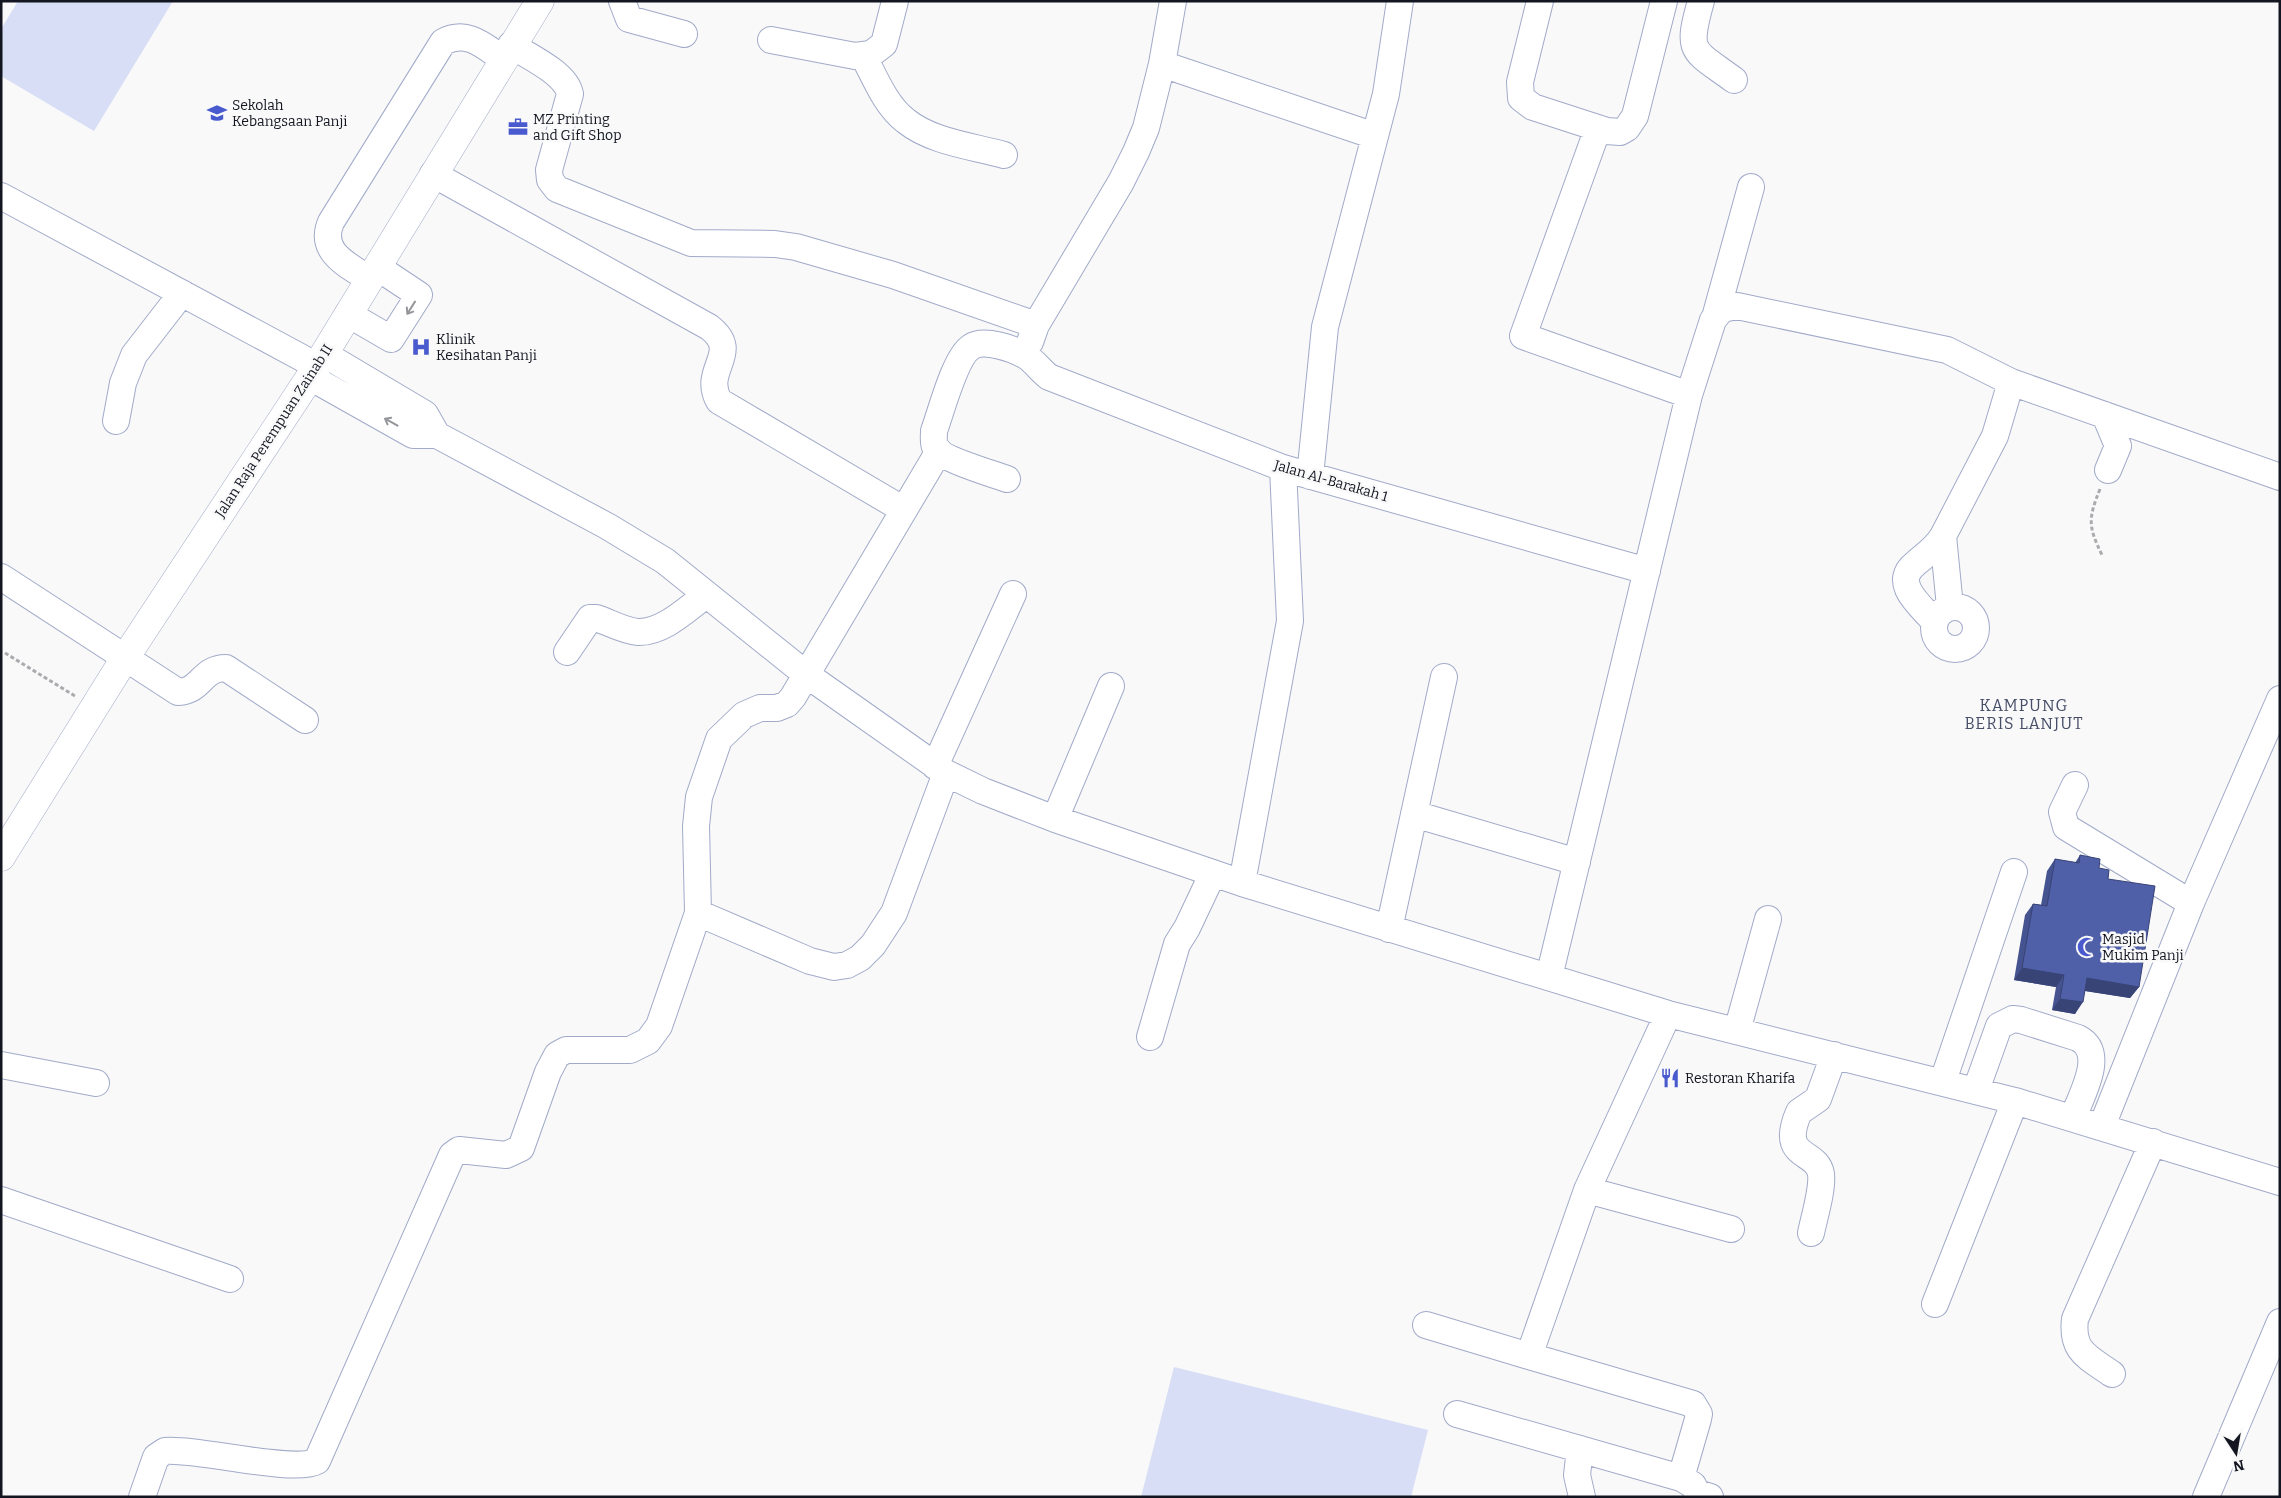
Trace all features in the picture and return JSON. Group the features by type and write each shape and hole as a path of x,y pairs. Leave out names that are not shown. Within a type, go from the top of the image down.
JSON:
{"main road":[{"name":"Jalan Raja Perempuan Zainab II","path":"1,857 126,658 317,366 507,52 540,1"}],"street":[{"path":"622,1 629,20 684,34"},
{"path":"771,40 864,57 884,44 895,1"},
{"path":"1029,357 1030,340 1036,325 1121,182 1146,128 1162,64 1173,1"},
{"path":"1310,476 1324,327 1386,94 1400,1"},
{"path":"1540,1 1520,82 1522,98 1533,107 1598,128 1620,132 1632,123 1664,1"},
{"path":"1701,1 1692,33 1693,43 1699,54 1734,80"},
{"path":"348,314 391,339 419,295 332,252 327,237 331,222 443,42 451,38 468,37 507,52 562,78 569,88 570,94 549,170 550,180 557,189 690,243 775,244 796,247 893,275 1036,325"},
{"path":"864,57 881,91 904,120 925,133 1004,155"},
{"path":"1162,64 1375,136"},
{"path":"1598,128 1522,336 1689,395"},
{"path":"433,174 709,327 716,332 723,348 723,356 713,377 713,386 719,401 904,510"},
{"path":"1549,976 1689,395 1716,314 1751,187"},
{"path":"1,196 317,366 426,414 437,435 607,526 665,561 807,675 941,769 983,791 1055,819 1242,883 1668,1014 1976,1090 2102,1126 2280,1182"},
{"path":"116,421 123,383 134,355 182,293"},
{"path":"1716,314 1722,309 1737,306 1947,350 2010,382 2280,477"},
{"name":"Jalan Al-Barakah 1","path":"938,451 935,447 934,431 960,361 970,347 979,344 1006,346 1029,357 1049,377 1284,468 1647,571"},
{"path":"1943,536 1942,614 1909,594 1906,578 1908,570 1935,548 1943,536 1995,436 2010,382"},
{"path":"2105,415 2118,446 2108,470"},
{"path":"142,1497 156,1457 165,1451 306,1465 317,1461 452,1155 459,1150 506,1155 521,1148 552,1061 566,1050 630,1050 648,1041 659,1026 698,913 696,826 699,797 719,739 744,714 760,708 777,708 787,704 807,675 938,451 1007,479"},
{"path":"1242,883 1290,621 1284,468"},
{"path":"1,577 178,692 194,688 210,671 226,668 305,720"},
{"path":"568,652 590,618 637,632 653,629 669,622 706,594"},
{"path":"698,913 810,961 834,966 847,965 860,958 873,945 894,913 941,769 1013,594"},
{"path":"1389,929 1444,677"},
{"path":"1055,819 1111,686"},
{"path":"2102,1126 2192,903 2280,699"},
{"path":"2076,785 2062,812 2066,827 2192,903"},
{"path":"1414,814 1577,862"},
{"path":"1943,1082 2014,872"},
{"path":"1150,1037 1177,944 1187,928 1213,873"},
{"path":"1737,1031 1768,919"},
{"path":"1529,1356 1587,1190 1668,1014"},
{"path":"1976,1090 1999,1026 2013,1019 2021,1020 2086,1041 2091,1048 2092,1064 2074,1118"},
{"path":"1811,1233 1821,1175 1817,1166 1797,1148 1793,1134 1799,1112 1818,1099 1834,1056"},
{"path":"1,1065 96,1083"},
{"path":"1935,1304 2015,1101"},
{"path":"2112,1374 2080,1352 2073,1334 2075,1319 2153,1142"},
{"path":"1587,1190 1731,1229"},
{"path":"1,1200 230,1279"},
{"path":"2206,1497 2280,1322"},
{"path":"1426,1325 1693,1404 1699,1414 1696,1491 1580,1449 1457,1414"},
{"path":"1580,1449 1577,1475 1582,1497"}],"path":[{"path":"2102,555 2091,531 2090,519 2108,470"},
{"path":"5,653 94,708"}],"shaded area":[{"path":"18,1 173,1 94,131 1,76 1,29"},
{"path":"1174,1367 1428,1430 1411,1497 1141,1497"}],"building":[{"name":"Masjid Mukim Panji","path":"2080,855 2100,859 2099,868 2109,870 2108,879 2155,886 2139,987 2087,978 2083,1002 2060,999 2064,975 2022,968 2033,904 2047,906 2055,859 2079,863"}],"place":[{"name":"Sekolah Kebangsaan Panji","path":"217,113"},
{"name":"MZ Printing and Gift Shop","path":"518,127"},
{"name":"Klinik Kesihatan Panji","path":"421,347"},
{"name":"Masjid Mukim Panji","path":"2087,947"},
{"name":"Restoran Kharifa","path":"1670,1078"}],"district":[{"name":"KAMPUNG BERIS LANJUT","path":"2024,714"}]}
